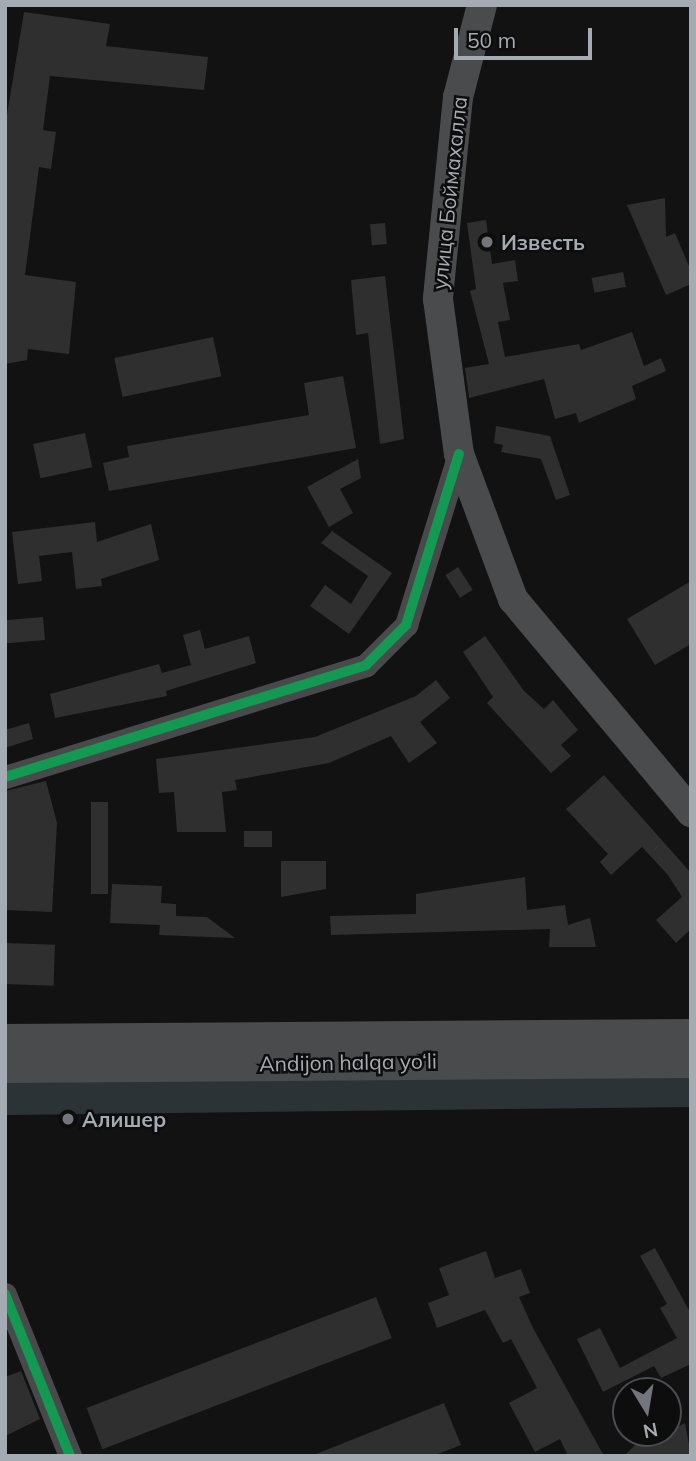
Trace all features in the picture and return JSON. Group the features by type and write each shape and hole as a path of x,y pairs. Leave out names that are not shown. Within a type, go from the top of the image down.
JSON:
{"highway":[{"name":"Andijon halqa yo‘li","path":"5,1040 691,1035"},
{"name":"Andijon halqa yo‘li","path":"5,1066 691,1061"}],"main road":[{"name":"улица Боймахалла","path":"482,5 458,97 438,299 459,454 513,599 691,812"}],"street":[{"path":"5,777 366,665 406,625 459,454"},
{"path":"5,1294 70,1456"}],"building":[{"path":"24,12 110,24 106,46 208,57 204,90 50,76 43,130 56,132 51,169 39,167 25,275 76,282 69,354 28,349 27,360 5,364 5,127"},
{"path":"665,198 666,237 675,233 691,271 691,284 666,295 627,205"},
{"path":"486,220 492,264 515,260 518,281 503,283 510,320 498,322 505,357 579,344 581,350 632,332 644,366 661,358 666,371 632,386 636,399 579,423 576,413 555,419 544,379 469,398 465,368 489,364 470,291 476,289 467,223"},
{"path":"385,223 387,244 372,245 370,224"},
{"path":"623,272 626,287 594,293 592,278"},
{"path":"385,276 404,439 380,444 368,333 356,335 351,280"},
{"path":"213,337 221,376 123,397 114,358"},
{"path":"343,376 356,448 109,491 103,463 129,457 127,446 309,415 304,383"},
{"path":"496,426 550,436 570,495 556,500 541,459 501,452 503,445 494,443"},
{"path":"85,433 92,467 40,478 33,444"},
{"path":"358,459 361,478 340,489 353,513 329,527 307,487"},
{"path":"95,522 97,542 151,524 159,560 101,579 102,586 76,589 72,552 39,556 42,581 18,584 12,532"},
{"path":"332,531 392,573 349,634 310,606 325,585 351,604 368,576 321,543"},
{"path":"458,567 473,590 460,598 445,575"},
{"path":"691,581 691,644 655,665 627,619"},
{"path":"43,617 45,640 7,643 5,620"},
{"path":"200,630 205,649 249,636 256,663 166,691 167,696 55,718 50,694 159,664 162,673 191,665 183,635"},
{"path":"485,636 524,691 544,709 553,700 578,730 561,745 571,756 551,773 487,703 493,697 463,652"},
{"path":"436,680 450,698 420,722 437,743 409,763 391,736 329,763 235,780 237,790 222,792 226,832 177,832 174,792 159,793 156,759 315,737 416,696"},
{"path":"29,723 33,739 5,748 5,730"},
{"path":"604,775 691,873 691,929 676,943 656,920 682,897 668,875 642,847 611,875 600,862 608,854 566,809"},
{"path":"46,781 57,823 52,912 5,910 5,791"},
{"path":"91,802 108,802 108,894 91,894"},
{"path":"244,831 272,831 272,847 244,847"},
{"path":"281,861 326,861 326,889 281,897"},
{"path":"525,877 527,910 565,905 568,925 590,918 596,947 549,947 550,929 331,935 330,916 416,914 416,894"},
{"path":"112,884 162,886 161,903 176,904 176,916 207,917 235,938 159,935 160,925 110,923"},
{"path":"5,943 55,945 54,986 5,984"},
{"path":"655,1248 691,1314 691,1364 663,1377 654,1366 632,1377 612,1377 612,1387 603,1392 577,1339 600,1328 620,1368 677,1338 660,1308 667,1304 640,1256"},
{"path":"486,1251 495,1278 521,1269 530,1293 519,1297 533,1328 604,1456 568,1456 560,1439 535,1452 509,1403 537,1388 511,1339 503,1343 485,1310 437,1328 428,1303 449,1295 439,1268"},
{"path":"376,1297 392,1338 102,1449 87,1408"},
{"path":"21,1371 40,1419 5,1436 5,1377"},
{"path":"444,1403 461,1445 433,1456 311,1456"},
{"path":"685,1423 691,1456 624,1456 633,1447 682,1447 682,1425"}],"waterway":[{"path":"5,1098 691,1090"}],"cycle path":[{"path":"5,777 366,665 406,625 459,454"},
{"path":"5,1294 70,1456"}],"place":[{"name":"Известь","path":"487,242"},
{"name":"Алишер","path":"68,1119"}]}
